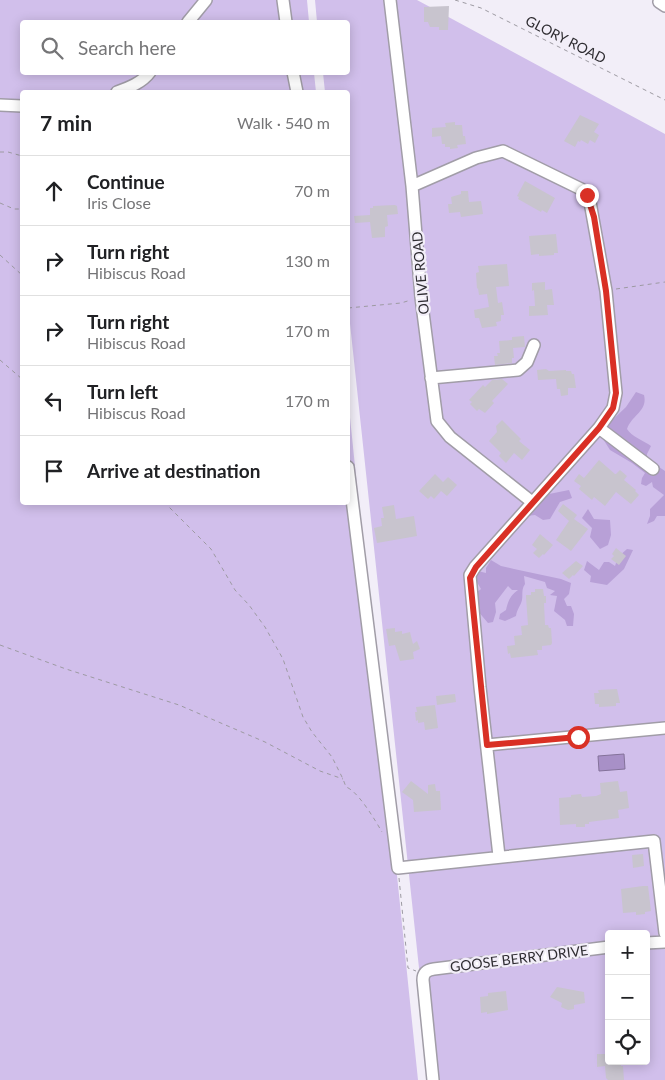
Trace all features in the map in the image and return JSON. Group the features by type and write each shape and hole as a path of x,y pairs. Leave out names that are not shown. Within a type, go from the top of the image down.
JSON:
{"street":[{"path":"190,20 206,0"},
{"path":"282,0 286,20"},
{"name":"OLIVE ROAD","path":"390,0 412,186 421,296 436,416 442,429 450,437 532,502"},
{"path":"122,90 131,86 146,75"},
{"path":"294,75 296,90"},
{"path":"0,105 20,106"},
{"path":"412,186 476,158 503,151 581,189 587,195 590,202 606,291 616,393 613,408 599,428 532,502 470,575 499,856"},
{"path":"431,378 518,370 527,362 534,345"},
{"path":"599,428 653,468"},
{"path":"350,483 398,868 654,841 665,933"},
{"path":"487,745 665,728"},
{"path":"650,943 665,942"},
{"name":"GOOSE BERRY DRIVE","path":"427,972 605,948"},
{"path":"427,972 423,980 433,1080"}],"path":[{"name":"GLORY ROAD","path":"455,0 481,8 665,100"},
{"path":"0,152 20,155"},
{"path":"0,204 20,209"},
{"path":"0,255 20,273"},
{"path":"606,291 665,282"},
{"path":"350,308 401,303 421,296"},
{"path":"0,360 20,377"},
{"path":"167,505 211,549 235,590 250,606 265,627 283,659 304,717 312,732 332,757 346,787 352,789 385,837 395,848"},
{"path":"0,645 66,669 179,705 265,742 320,771 343,779"},
{"path":"398,868 408,968 427,972"}],"shaded area":[{"path":"0,0 307,0 309,20 20,20 20,75 314,75 316,90 20,90 20,505 350,505 350,417 418,1080 0,1080"},
{"path":"315,0 417,0 665,134 665,1080 431,1080 350,324 350,90 325,90 323,75 350,75 350,20 317,20"},
{"path":"636,392 644,395 644,405 627,429 651,446 647,459 665,471 665,516 657,516 654,521 647,524 650,509 664,495 653,487 652,482 646,486 641,484 645,473 610,450 603,439 605,427 626,407"},
{"path":"569,490 572,498 560,502 550,519 543,520 535,515 527,516 544,495"},
{"path":"588,509 594,519 610,520 611,535 608,545 600,549 590,537 592,528 582,518"},
{"path":"627,549 633,550 624,569 607,585 590,582 591,576 584,570 587,561 599,570 604,562 609,562 615,566 618,557"},
{"path":"491,560 501,566 561,579 571,583 569,594 564,599 567,606 571,606 574,614 573,626 567,626 565,620 554,611 557,596 550,595 555,591 547,588 545,582 524,576 525,584 522,600 516,616 505,621 499,619 500,614 506,610 511,597 518,590 512,590 508,586 495,603 496,612 493,622 488,623 477,610 475,601 479,599 477,592 481,589 474,577 478,571 486,573 486,568"},
{"path":"624,754 625,769 599,771 598,756"}],"building":[{"path":"449,6 448,30 430,27 428,22 424,22 424,7"},
{"path":"580,115 599,124 594,132 599,135 595,143 590,140 588,144 581,140 580,142 578,141 575,147 564,141"},
{"path":"455,122 455,125 462,125 466,144 457,145 458,148 450,149 450,147 445,147 445,144 442,144 441,136 432,137 432,128 446,127 445,123"},
{"path":"525,181 555,198 547,213 542,210 541,212 518,199 519,197 517,196"},
{"path":"461,191 468,191 469,202 481,201 483,214 461,217 460,212 449,213 448,204 452,204 451,197 461,194"},
{"path":"373,206 397,206 398,214 387,215 388,226 385,227 385,237 372,238 370,222 355,223 354,216 370,215 370,208 373,208"},
{"path":"556,234 558,253 554,253 554,255 531,255 529,236"},
{"path":"507,264 509,286 496,287 498,303 502,302 504,315 501,315 501,321 496,322 497,326 482,328 479,318 475,318 474,310 489,307 487,294 479,295 477,289 476,273 479,272 478,266"},
{"path":"545,282 545,290 552,289 554,305 547,305 548,315 529,316 529,306 535,306 532,283"},
{"path":"524,336 525,347 513,348 514,358 512,358 512,363 495,365 494,356 498,356 497,353 500,353 499,341 512,340 512,337"},
{"path":"546,369 549,371 571,371 574,374 576,388 568,388 568,395 561,396 560,389 557,389 556,379 538,380 537,370"},
{"path":"502,379 508,384 492,401 494,403 485,413 479,409 477,411 470,404 472,402 469,400 483,385 485,387 492,380"},
{"path":"502,420 521,439 519,441 530,450 522,460 514,453 506,463 499,456 501,453 489,441 497,432 496,426"},
{"path":"599,460 615,474 620,470 627,476 624,480 639,495 631,504 616,492 605,506 594,497 592,500 579,489 581,486 574,481 579,474 584,478"},
{"path":"435,474 443,482 448,477 457,485 447,496 441,491 434,499 431,496 428,499 419,491"},
{"path":"563,504 577,515 574,519 588,529 571,551 556,540 569,521 558,511"},
{"path":"394,505 396,519 414,516 417,536 377,543 374,528 382,526 381,518 384,518 382,507"},
{"path":"540,534 553,545 539,558 533,553 537,549 532,545"},
{"path":"616,548 626,556 619,565 611,559"},
{"path":"576,561 583,566 569,579 562,573"},
{"path":"535,589 543,589 544,596 546,596 546,603 544,603 545,625 551,628 552,643 551,645 542,646 542,650 537,650 538,655 511,658 510,653 508,654 507,646 515,645 514,636 522,635 521,626 528,625 526,595 531,595 531,592 535,592"},
{"path":"395,628 395,632 402,631 402,634 410,632 413,644 417,641 420,649 413,652 414,659 400,661 395,645 389,646 386,629"},
{"path":"617,689 620,703 616,703 616,706 599,707 599,704 595,704 594,693 599,693 598,690"},
{"path":"455,694 456,702 437,705 436,696"},
{"path":"435,705 438,728 425,730 424,722 418,723 418,720 416,721 416,707"},
{"path":"411,781 428,794 428,785 435,784 436,791 440,791 441,810 414,812 413,800 402,792"},
{"path":"618,781 620,792 627,791 629,808 618,810 619,818 589,822 589,824 585,824 585,827 576,827 576,824 560,825 559,798 581,794 582,797 596,796 601,794 600,783"},
{"path":"643,854 644,866 633,868 632,855"},
{"path":"648,886 651,911 636,915 636,912 623,913 621,889"},
{"path":"557,987 584,992 585,1003 574,1005 574,1009 568,1010 561,1007 562,1003 550,997"},
{"path":"506,991 508,1010 487,1014 487,1012 481,1013 480,997 488,996 488,993"},
{"path":"597,1054 605,1054 605,1065 623,1066 624,1080 608,1080 606,1078 605,1066 597,1067"}],"route":[{"path":"578,737 487,745 470,575 532,502 577,454 613,408 616,393 606,291 594,217 587,195"}]}
